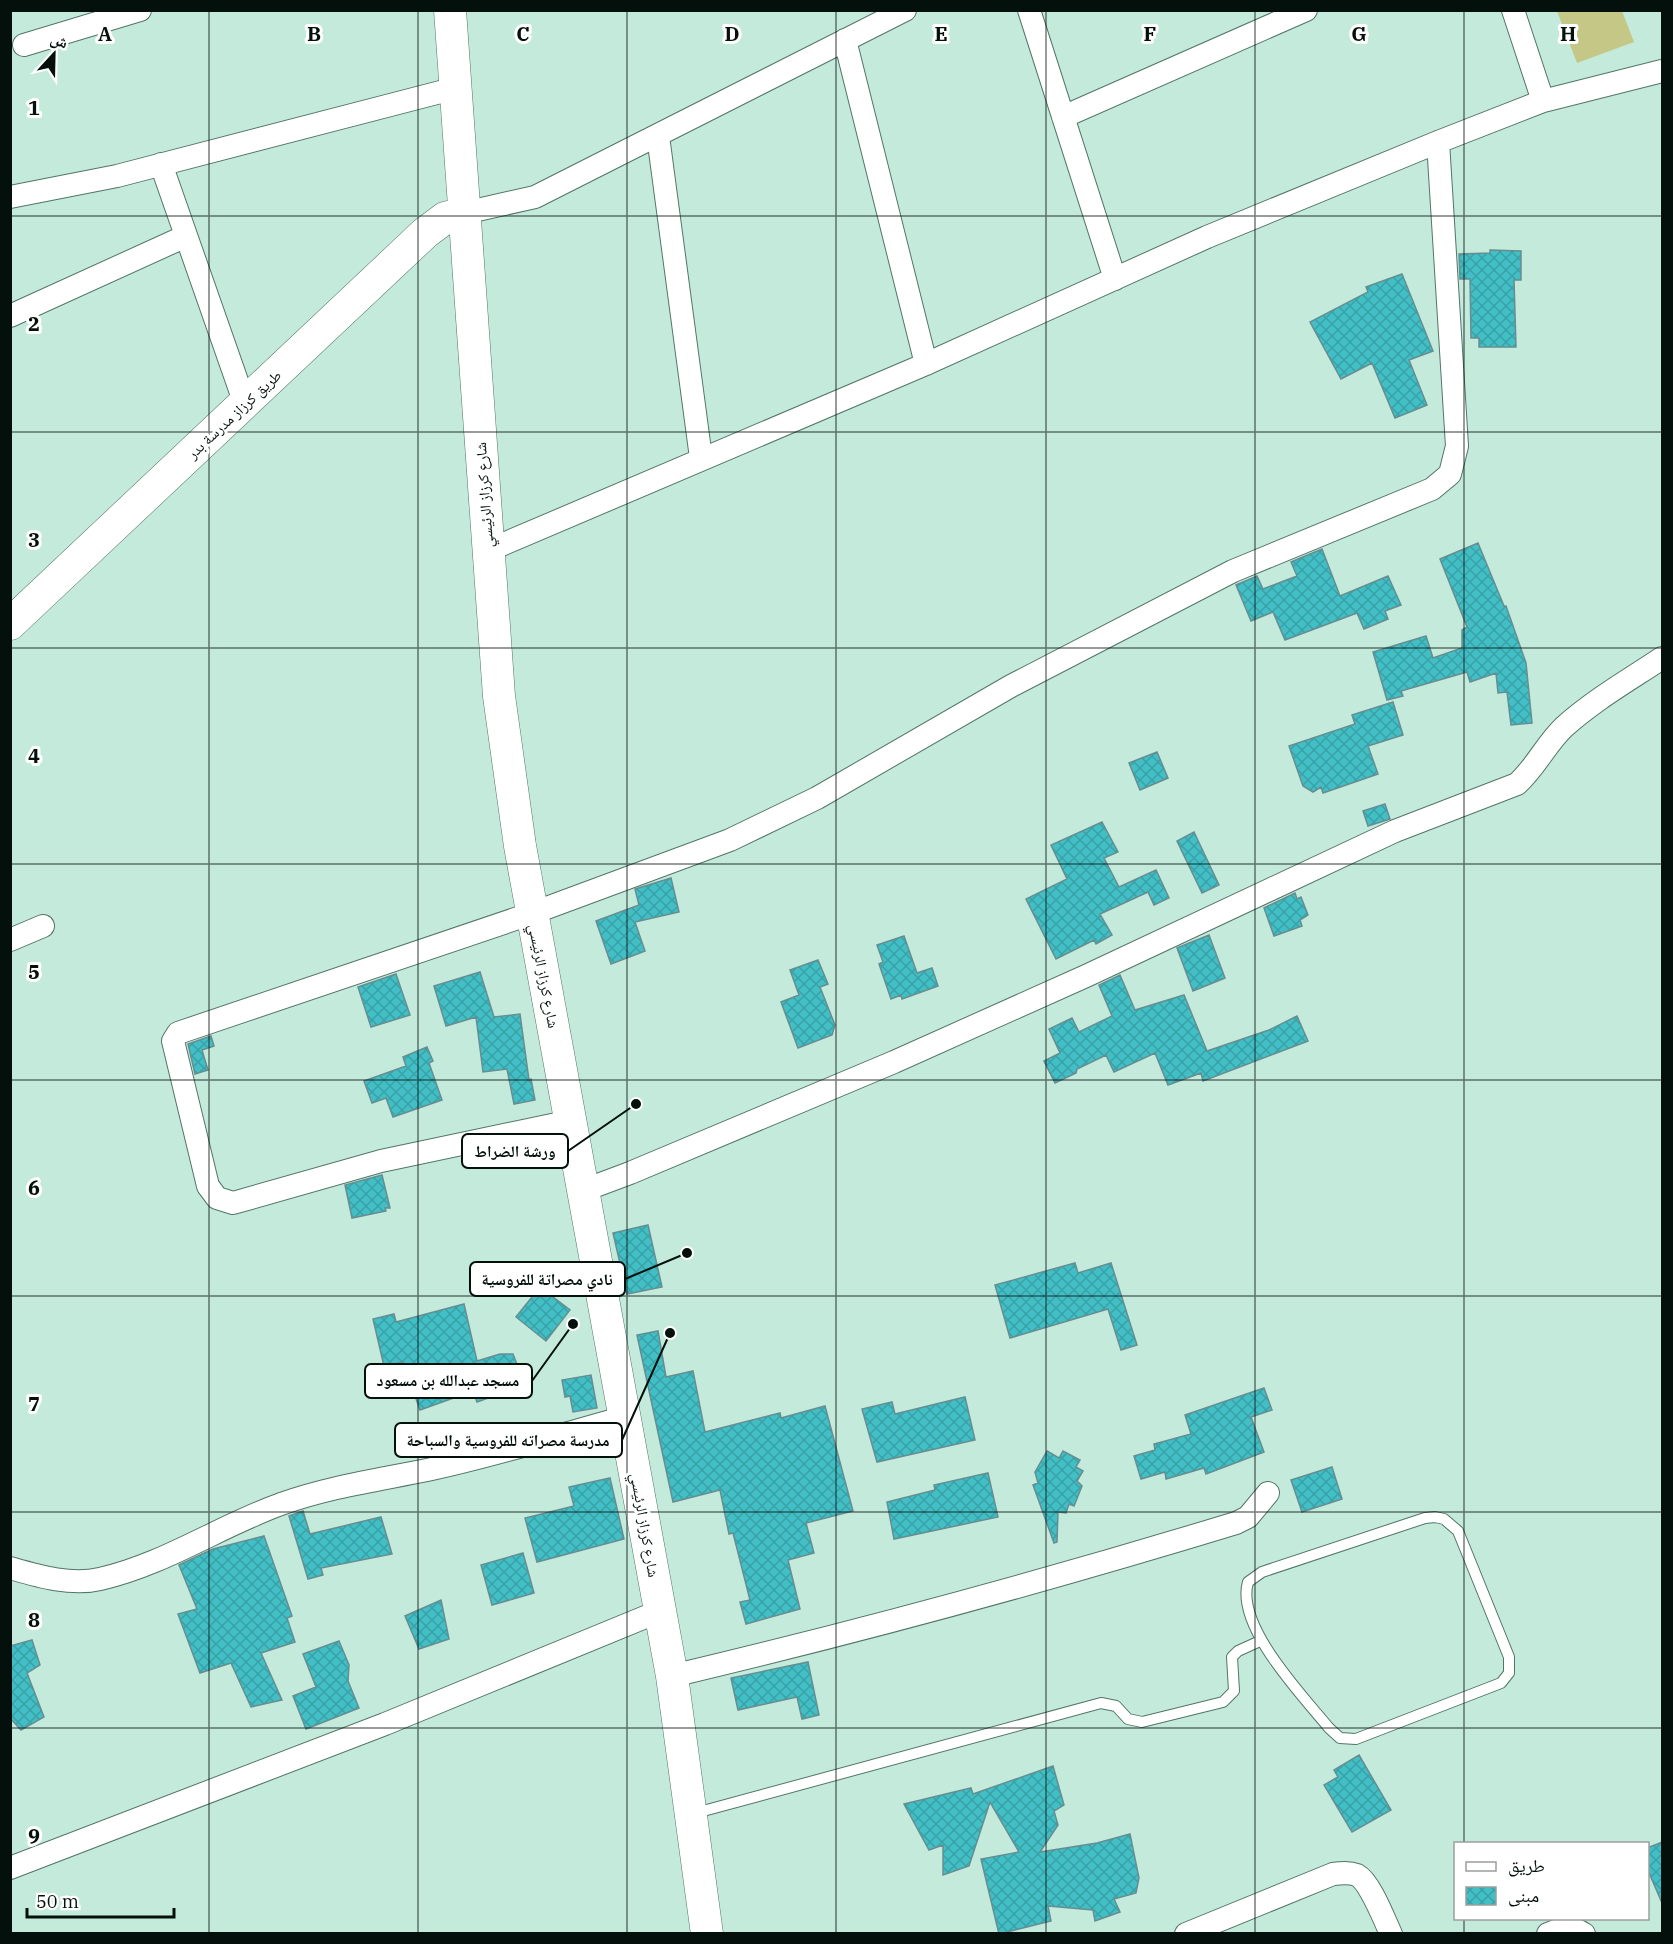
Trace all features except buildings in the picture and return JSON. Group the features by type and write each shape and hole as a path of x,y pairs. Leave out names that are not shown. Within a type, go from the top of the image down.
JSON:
{"street":[{"path":"24,45 140,10"},
{"name":"شارع كرزاز الرئيسي","path":"450,10 499,696 533,913 582,1191 672,1676 707,1934"},
{"path":"1029,10 1115,279"},
{"path":"1063,117 1306,10"},
{"path":"1513,10 1544,101"},
{"path":"464,213 535,197 895,13"},
{"path":"845,40 926,364"},
{"path":"487,551 1438,142 1544,101 1662,71"},
{"path":"10,197 161,164 456,88"},
{"path":"658,136 701,458"},
{"path":"571,1121 381,1161 233,1203 217,1198 208,1186 174,1041 178,1033 222,1017 533,913 730,840 817,798 1011,686 1233,572 1432,489 1450,474 1457,446 1438,142"},
{"path":"161,164 245,404"},
{"name":"طريق كرزاز مدرسة بدر","path":"10,624 425,233 445,218 464,213"},
{"path":"10,316 186,236"},
{"path":"582,1191 641,1169 894,1062 1086,976 1395,831 1517,784 1530,772 1562,728 1599,699 1662,658"},
{"path":"10,940 43,926"},
{"path":"10,1568 49,1579 98,1580 135,1568 281,1504 357,1482 428,1469 520,1447 625,1417"},
{"path":"672,1676 910,1618 1053,1579 1236,1523 1248,1517 1268,1493"},
{"path":"10,1868 374,1728 660,1611"},
{"path":"1186,1934 1333,1874 1346,1873 1358,1876 1367,1885 1391,1934"},
{"path":"1548,1934 1562,1928 1575,1928 1584,1934"}],"lane":[{"path":"1435,1517 1444,1519 1458,1531 1511,1665 1509,1673 1501,1683 1348,1741 1334,1734 1260,1641 1246,1598 1248,1582 1254,1576 1404,1525 1435,1517"},
{"path":"692,1814 1101,1703 1116,1706 1128,1719 1142,1722 1223,1702 1234,1692 1232,1657 1260,1641"}],"green space":[{"path":"1557,11 1622,11 1634,42 1577,63"}],"place":[{"name":"ورشة الضراط","path":"636,1104"},
{"name":"نادي مصراتة للفروسية","path":"687,1253"},
{"name":"مسجد عبدالله بن مسعود","path":"573,1324"},
{"name":"مدرسة مصراته للفروسية والسباحة","path":"670,1333"}]}
